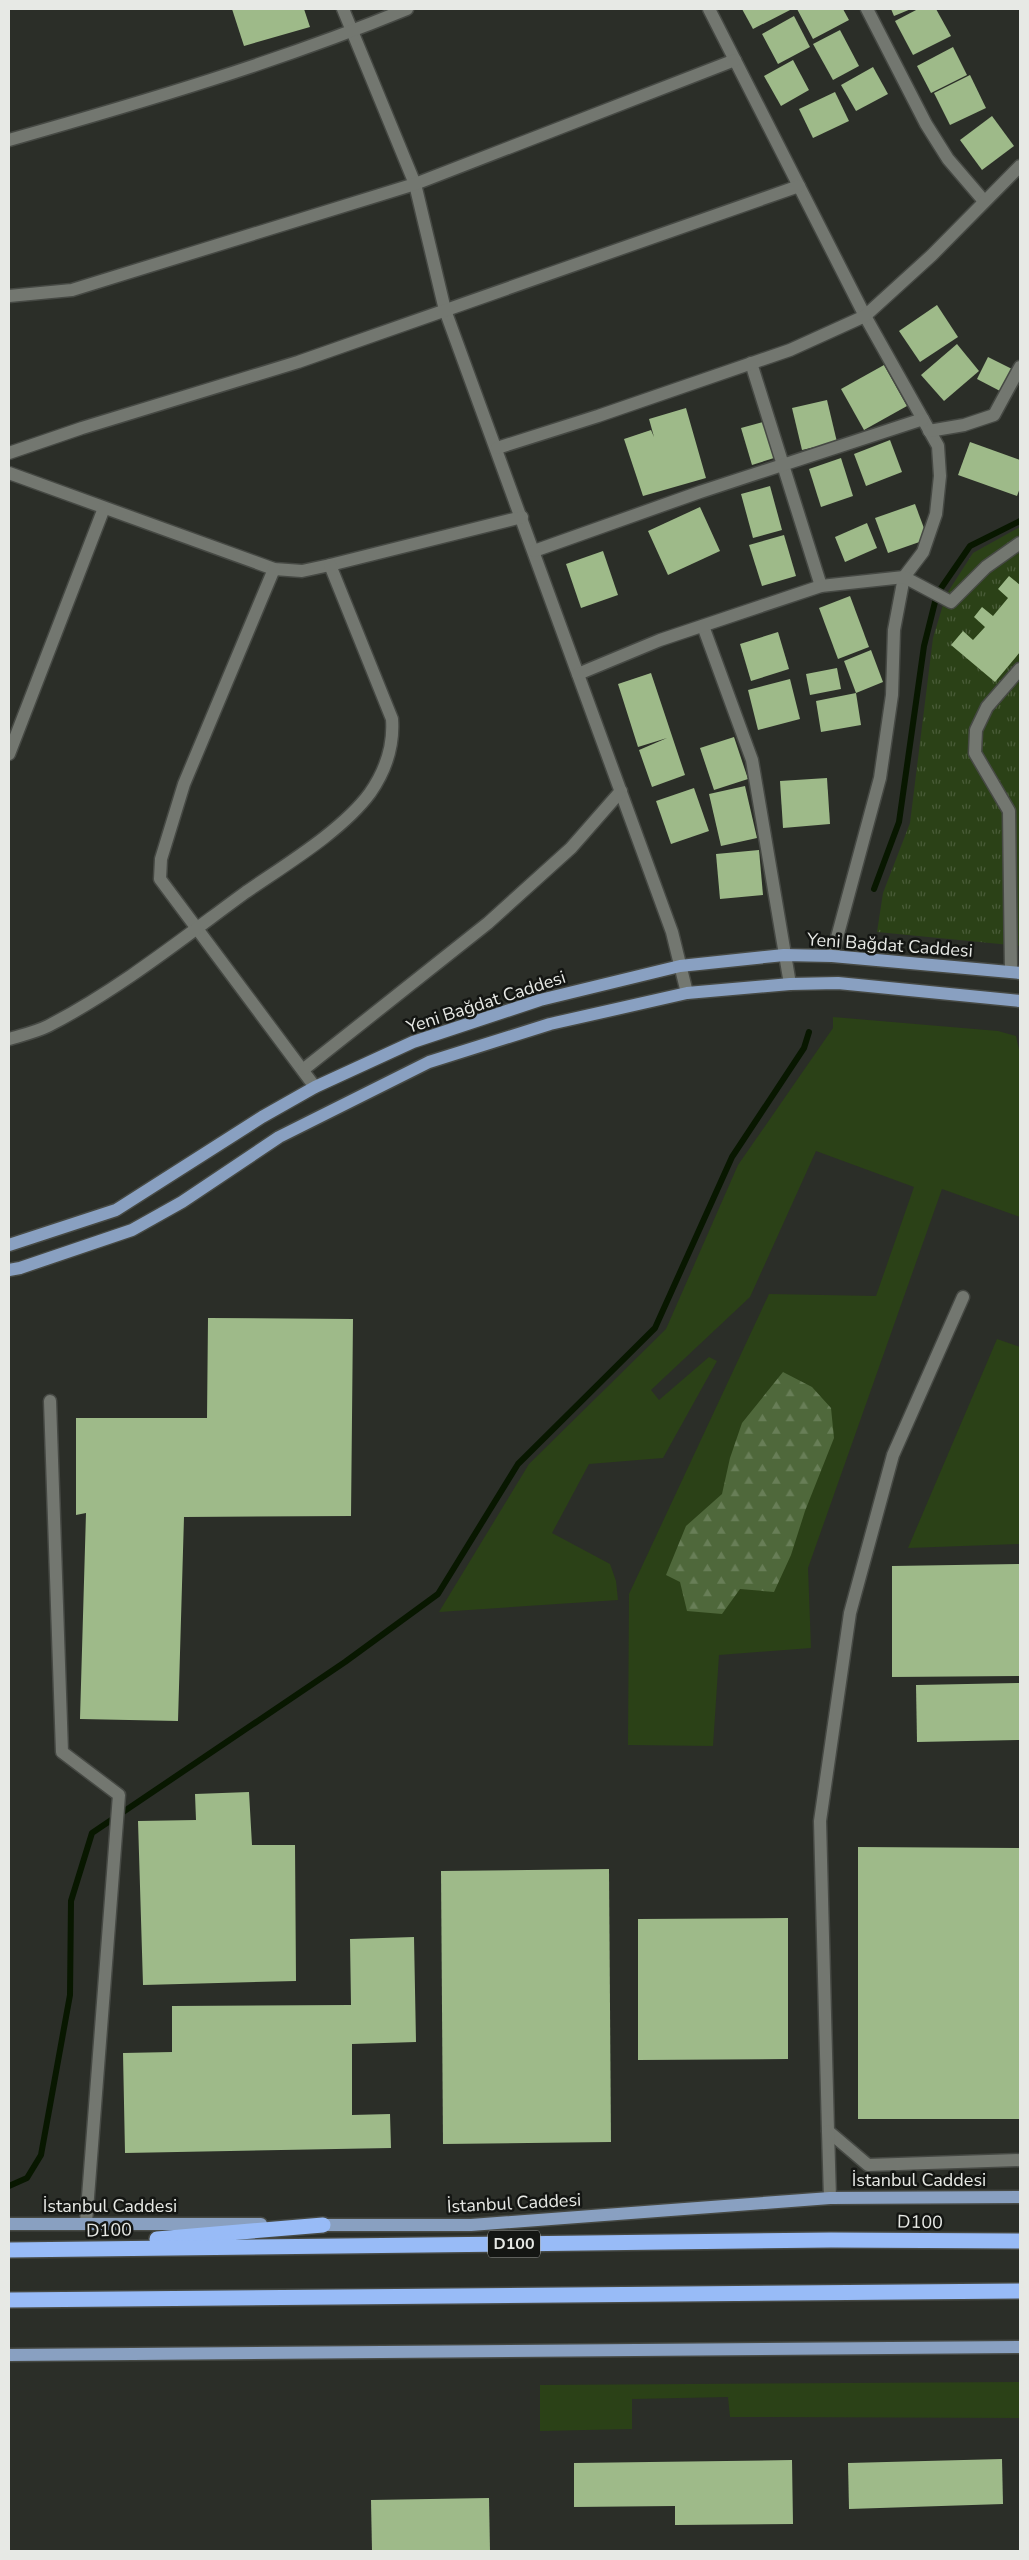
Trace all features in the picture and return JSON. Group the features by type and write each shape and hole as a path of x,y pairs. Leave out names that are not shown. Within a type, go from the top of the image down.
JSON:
{"highway":[{"path":"37,2250 323,2225"},
{"name":"D100","path":"9,2250 831,2240 1020,2241"},
{"path":"9,2300 1020,2291"}],"main road":[{"name":"Yeni Bağdat Caddesi","path":"9,1245 116,1210 262,1117 316,1087 413,1042 540,1000 680,966 784,955 832,956 1016,972"},
{"path":"9,1270 132,1230 182,1202 279,1137 429,1062 550,1024 687,993 790,984 838,983 1020,1001"},
{"name":"İstanbul Caddesi","path":"9,2224 471,2225 830,2198 1019,2197"},
{"path":"9,2355 1020,2347"}],"street":[{"path":"343,9 354,31 415,184 445,310 497,448 672,932 687,993"},
{"path":"9,140 138,104 354,31 407,9"},
{"path":"709,9 865,316 938,446 940,476 936,514 923,552 904,577 894,630 892,695 880,778 832,956"},
{"path":"868,9 930,131 948,159 984,201"},
{"path":"9,296 72,290 415,184 735,60"},
{"path":"497,448 598,416 790,350 865,316 932,255 1020,166"},
{"path":"9,453 82,428 298,362 799,186"},
{"path":"750,363 821,586"},
{"path":"930,431 964,425 994,415 1020,367"},
{"path":"534,551 700,492 923,419"},
{"path":"9,473 274,569 302,571 522,518"},
{"path":"9,754 104,508"},
{"path":"578,674 660,640 821,586 904,577 950,602 980,572 1020,543"},
{"path":"9,1039 47,1027 96,997 196,930 298,856 342,821 370,793 386,765 394,738 392,719 330,565"},
{"path":"274,569 184,784 162,859 160,879 196,930 304,1068 316,1087"},
{"path":"703,626 752,760 790,984"},
{"path":"1020,669 987,707 976,730 975,753 1020,824"},
{"path":"304,1068 488,923 571,848 621,791"},
{"path":"1010,811 1016,972"},
{"path":"830,2198 820,1821 850,1613 893,1455 963,1297"},
{"path":"50,1401 62,1752 120,1795 86,2223"},
{"path":"828,2131 868,2165 1020,2160"}],"green space":[{"path":"1020,527 1020,946 877,932 883,893 910,823 933,638 946,595 973,553"},
{"path":"833,1017 998,1031 1016,1036 1020,1054 1020,1217 942,1189 808,1568 811,1648 719,1655 713,1746 628,1745 629,1594 769,1294 876,1296 914,1187 816,1151 750,1297 651,1390 659,1400 709,1357 717,1361 663,1458 589,1464 552,1533 610,1564 616,1581 618,1600 439,1612 529,1464 666,1329 738,1165 833,1028"},
{"path":"997,1339 1020,1347 1020,1544 908,1548"},
{"path":"783,1372 812,1387 831,1408 834,1438 805,1511 791,1555 774,1592 740,1589 722,1614 687,1611 680,1582 666,1575 686,1526 722,1494 730,1458 742,1423"},
{"path":"1020,2382 1020,2418 730,2417 728,2397 632,2399 632,2429 540,2431 540,2385"}],"building":[{"path":"232,9 304,9 310,27 244,46"},
{"path":"742,9 792,9 753,29"},
{"path":"797,9 843,9 849,20 813,39"},
{"path":"891,9 911,9 894,16"},
{"path":"918,9 936,9 951,36 913,55 895,21"},
{"path":"794,16 810,47 778,64 762,34"},
{"path":"840,30 859,66 833,80 813,44"},
{"path":"953,47 967,75 931,93 917,66"},
{"path":"793,60 809,90 781,106 764,76"},
{"path":"873,67 888,94 856,111 841,85"},
{"path":"970,75 986,108 950,125 934,93"},
{"path":"835,92 849,121 813,138 799,109"},
{"path":"992,116 1014,146 982,170 960,140"},
{"path":"937,305 958,337 920,362 899,331"},
{"path":"957,344 979,371 944,401 921,375"},
{"path":"988,357 1012,369 1000,391 977,379"},
{"path":"884,365 907,406 864,430 841,389"},
{"path":"827,400 837,442 802,450 792,408"},
{"path":"686,408 706,478 643,496 624,439 651,430 654,437 649,419"},
{"path":"763,422 774,458 752,465 741,428"},
{"path":"890,440 902,472 866,486 854,454"},
{"path":"970,442 1020,460 1020,488 1017,496 958,475"},
{"path":"841,458 853,496 821,507 809,469"},
{"path":"770,486 782,530 753,538 741,494"},
{"path":"915,504 928,539 888,553 875,518"},
{"path":"700,507 720,551 668,575 648,531"},
{"path":"867,523 877,548 845,562 835,537"},
{"path":"784,535 796,576 762,586 749,545"},
{"path":"603,551 618,595 581,608 566,564"},
{"path":"1009,576 1020,585 1020,652 995,682 951,645 963,631 973,640 985,627 974,617 982,607 993,616 1008,598 998,589"},
{"path":"850,596 869,647 838,659 819,608"},
{"path":"778,632 789,669 751,681 740,644"},
{"path":"871,650 883,682 856,693 844,661"},
{"path":"837,668 841,689 810,695 806,674"},
{"path":"651,673 685,775 652,787 639,750 667,738 638,747 618,684"},
{"path":"790,679 800,719 758,730 748,690"},
{"path":"856,693 861,725 821,732 816,701"},
{"path":"734,737 748,779 714,790 700,748"},
{"path":"827,778 830,824 783,828 780,781"},
{"path":"745,786 757,838 721,846 709,794"},
{"path":"694,788 709,831 671,844 656,801"},
{"path":"759,850 763,895 720,899 716,854"},
{"path":"208,1318 353,1319 351,1516 184,1517 178,1721 80,1719 86,1513 76,1515 76,1418 207,1418"},
{"path":"1020,1564 1020,1676 892,1677 892,1566"},
{"path":"1020,1683 1020,1740 917,1742 916,1685"},
{"path":"249,1792 252,1845 295,1845 296,1981 143,1985 138,1821 196,1820 195,1794"},
{"path":"858,1847 1020,1848 1020,2119 858,2119"},
{"path":"609,1869 611,2142 443,2144 441,1871"},
{"path":"788,1918 788,2059 638,2060 638,1919"},
{"path":"414,1937 416,2042 352,2044 352,2115 390,2114 391,2148 125,2153 123,2053 172,2052 172,2006 351,2005 350,1939"},
{"path":"1002,2459 1003,2504 849,2509 848,2463"},
{"path":"792,2460 793,2524 675,2525 675,2506 574,2507 574,2463"},
{"path":"489,2498 490,2551 372,2551 371,2500"}],"waterway":[{"path":"874,889 899,822 924,646 937,594 970,546 1020,521"},
{"path":"9,2186 27,2178 41,2155 70,1995 71,1901 92,1833 345,1662 438,1594 518,1464 655,1328 732,1157 804,1048 809,1032"}]}
